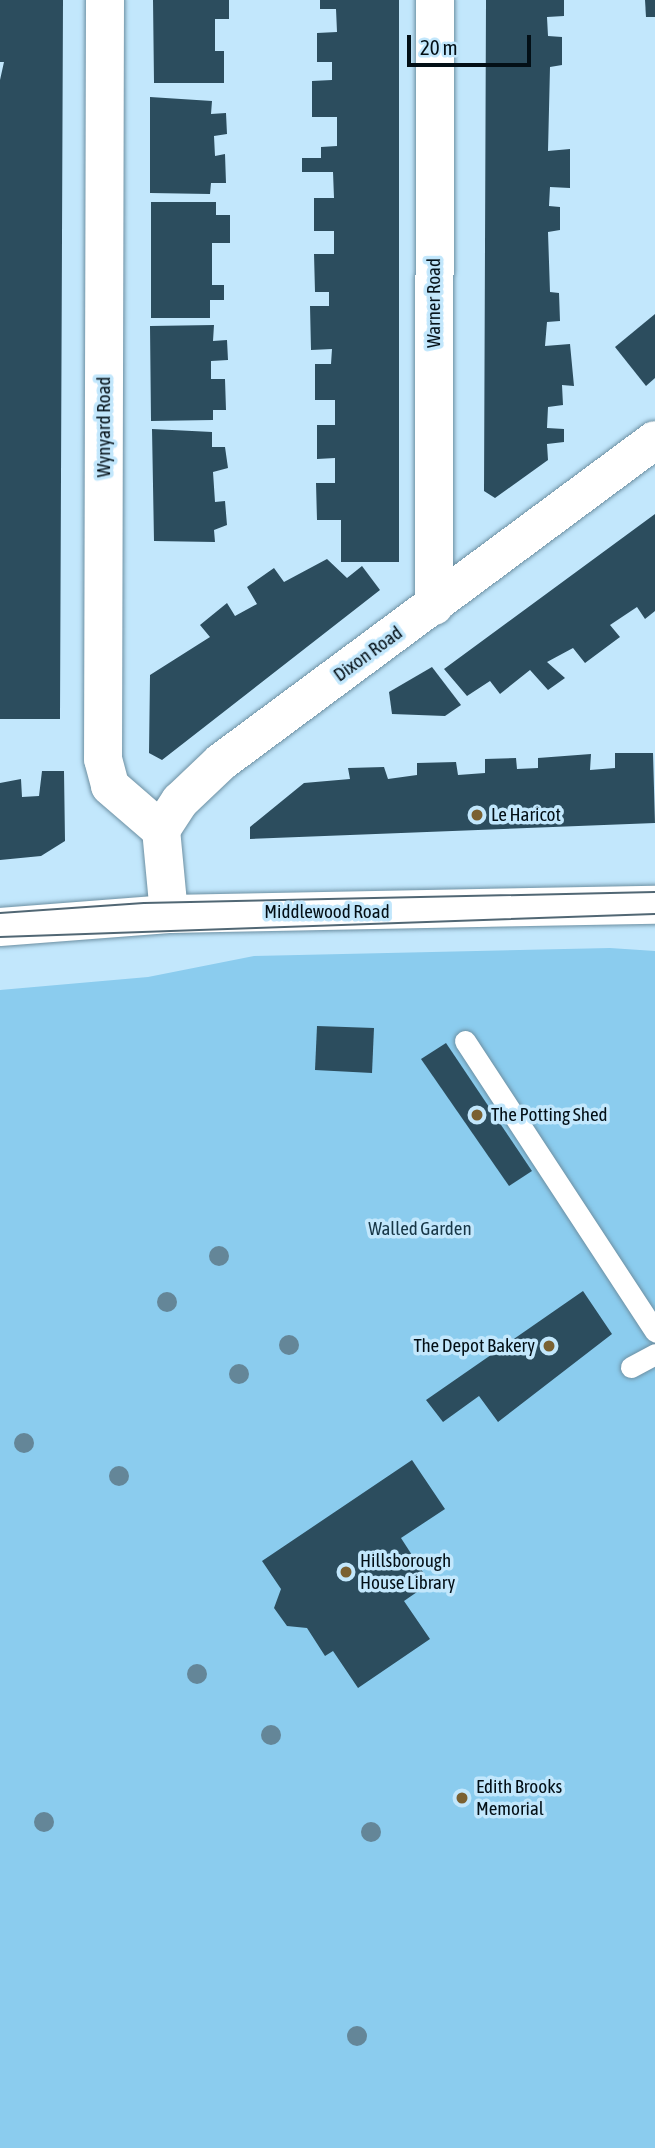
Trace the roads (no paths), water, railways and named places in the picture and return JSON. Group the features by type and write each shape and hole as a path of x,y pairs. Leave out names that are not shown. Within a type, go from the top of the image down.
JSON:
{"street":[{"name":"Wynyard Road","path":"105,0 103,759 110,786 161,830"},
{"name":"Warner Road","path":"434,606 435,0"},
{"name":"Dixon Road","path":"161,830 180,801 222,762 655,440"},
{"path":"161,830 169,914"},
{"name":"Middlewood Road","path":"0,927 169,914 655,905"}],"lane":[{"path":"466,1041 655,1331"},
{"path":"631,1367 655,1354"}],"tram line":[{"path":"0,913 144,903 655,892"},
{"path":"0,937 655,914"}],"place":[{"name":"Le Haricot","path":"477,815"},
{"name":"The Potting Shed","path":"477,1115"},
{"name":"The Depot Bakery","path":"549,1346"},
{"name":"Hillsborough House Library","path":"346,1572"},
{"name":"Edith Brooks Memorial","path":"462,1798"}],"park label":[{"name":"Walled Garden","path":"420,1229"}]}
